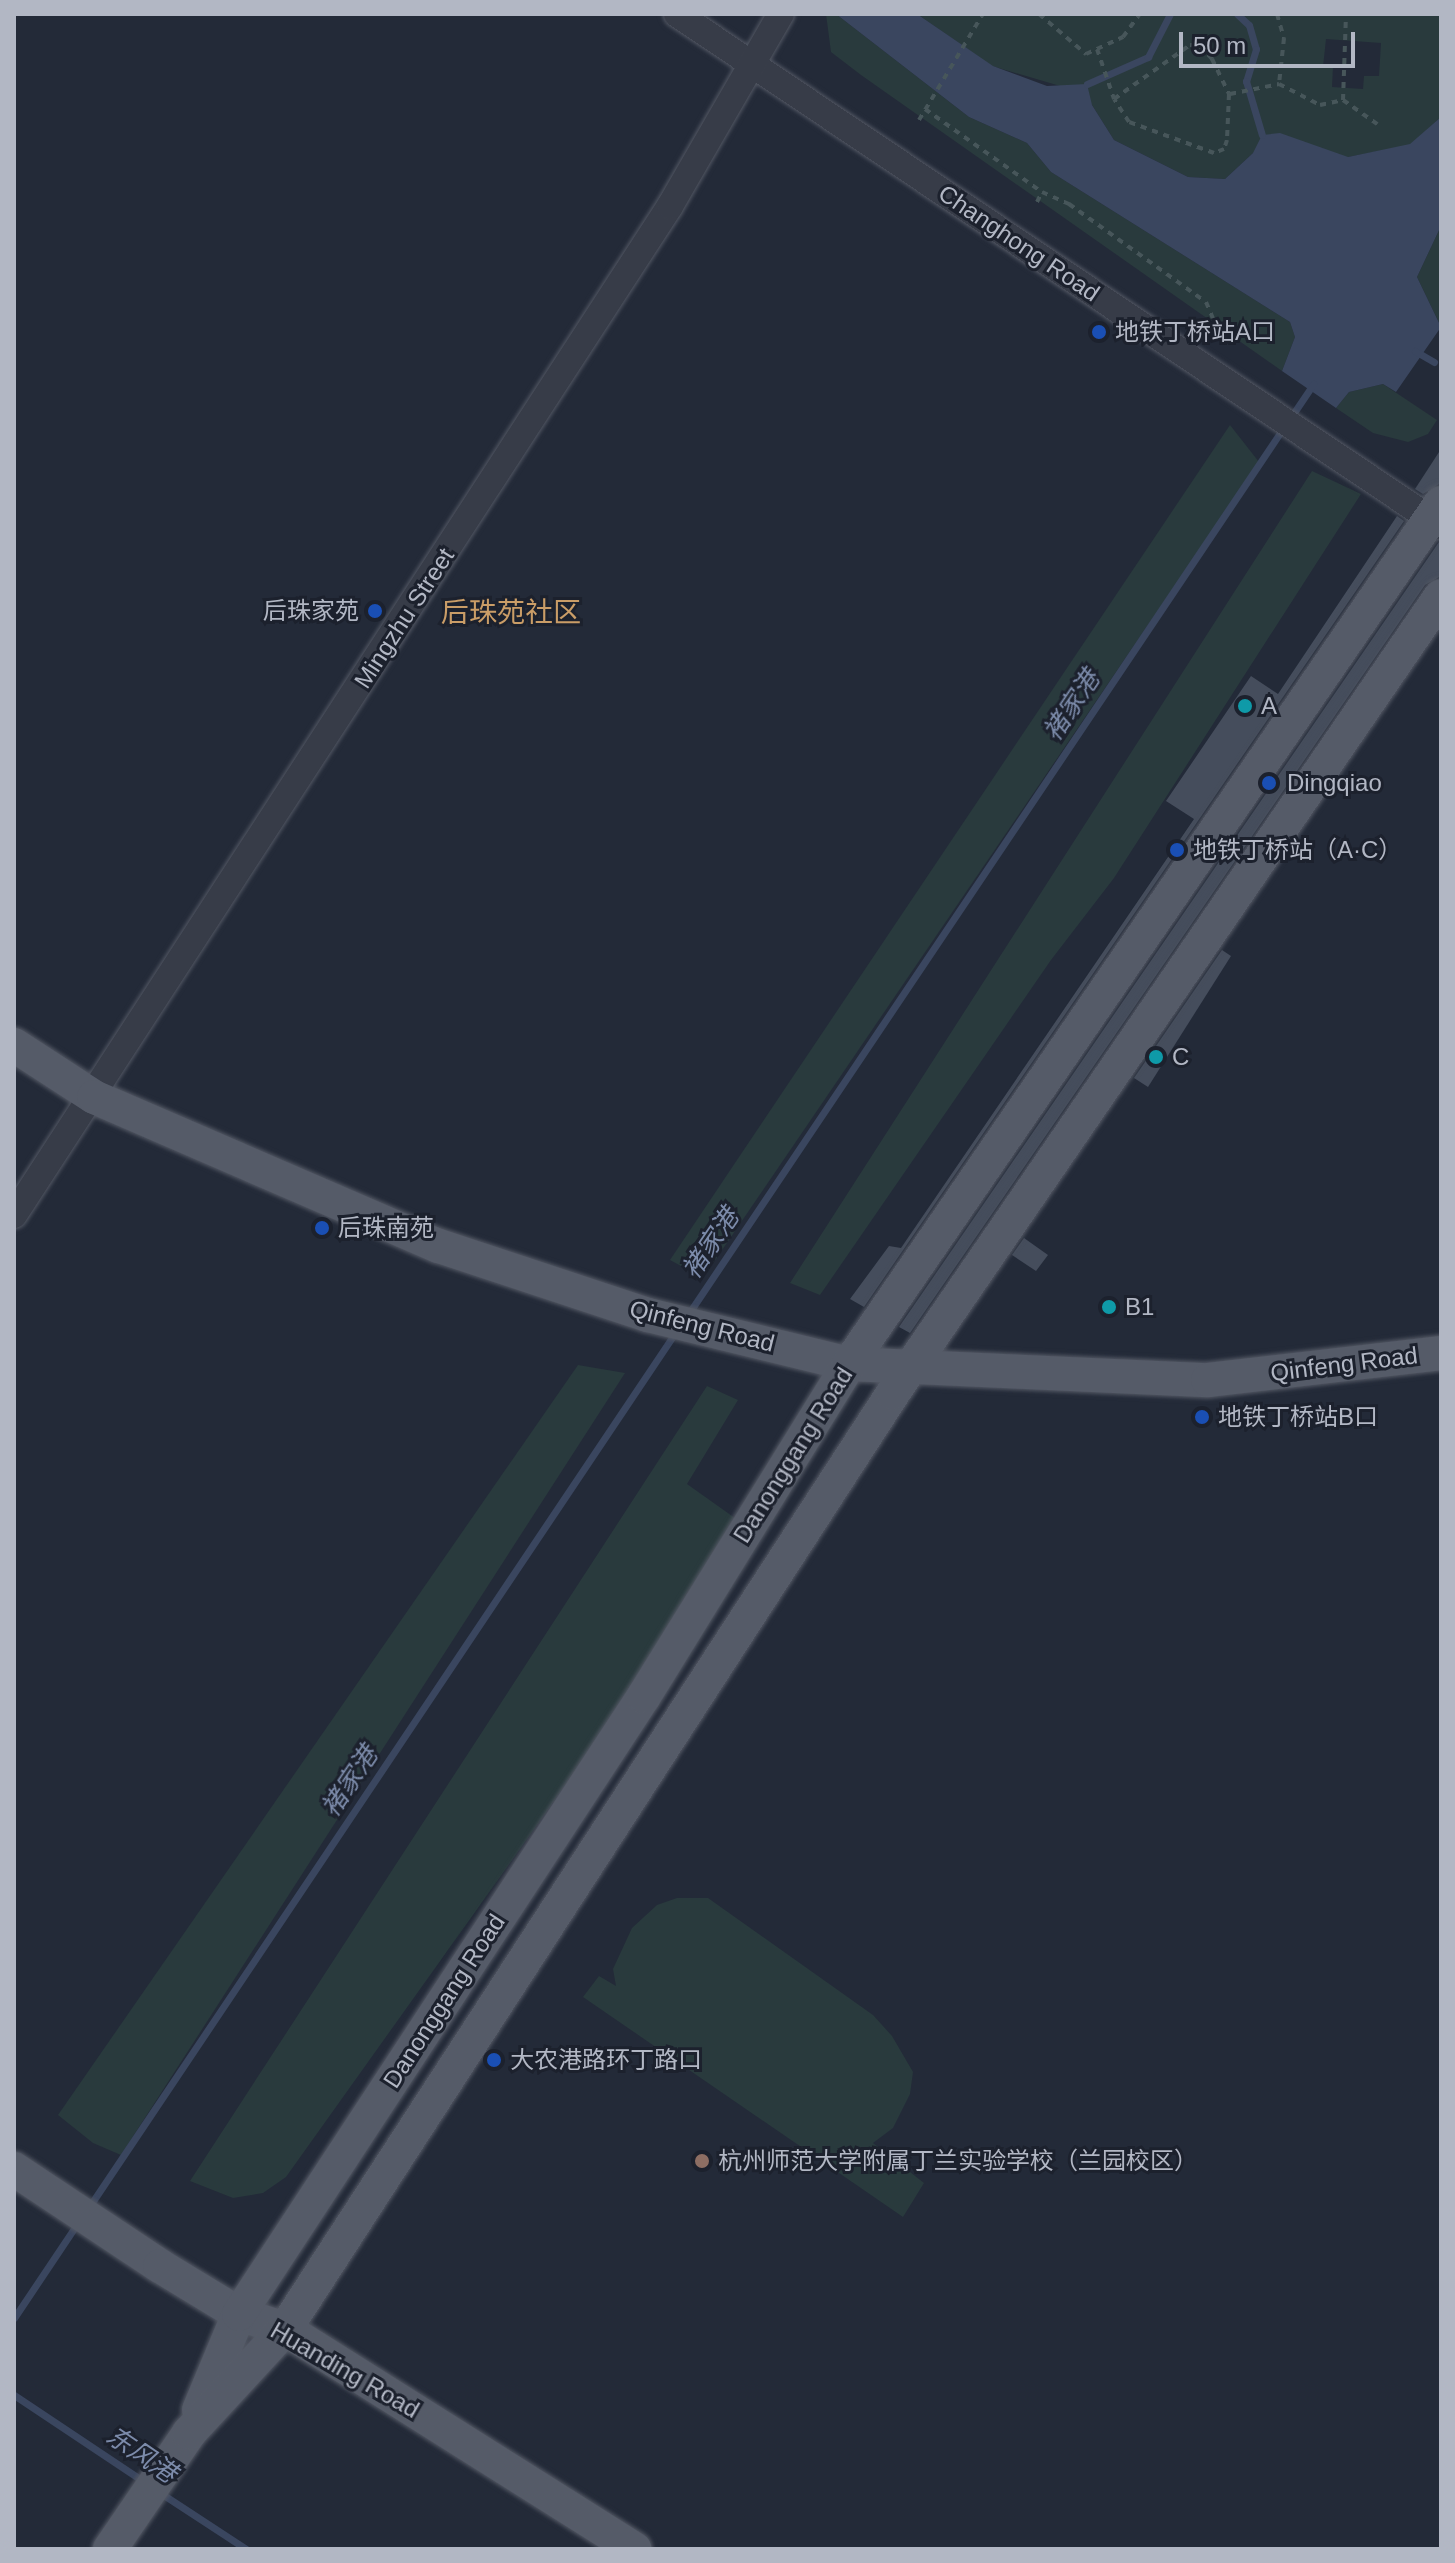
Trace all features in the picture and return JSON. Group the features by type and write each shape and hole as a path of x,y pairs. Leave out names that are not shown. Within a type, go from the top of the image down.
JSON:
{"main road":[{"name":"Danonggang Road","path":"189,2433 239,2314 644,1696 849,1364 1437,516"},
{"name":"Danonggang Road","path":"110,2549 189,2433 285,2329 909,1370 1441,596"},
{"name":"Qinfeng Road","path":"14,1045 94,1097 439,1246 648,1315 741,1335 849,1364 909,1370 1208,1380 1441,1353"},
{"name":"Huanding Road","path":"14,2169 61,2204 160,2266 239,2314 285,2329 635,2549"}],"street":[{"name":"Changhong Road","path":"677,14 1300,431 1437,516"},
{"name":"Mingzhu Street","path":"14,1215 94,1097 670,206 756,64 781,14"}],"path":[{"path":"919,120 983,14"},
{"path":"1039,14 1086,54 1123,37 1140,14"},
{"path":"1277,14 1284,38 1279,84"},
{"path":"1343,100 1346,14"},
{"path":"1097,49 1114,99 1129,122 1214,153 1224,149 1229,94 1212,59 1200,46 1190,45 1114,99"},
{"path":"1229,94 1279,84 1320,105 1343,100 1377,124"},
{"path":"925,109 1042,192 1069,204 1206,302 1216,325"},
{"path":"1037,202 1042,192"}],"shaded area":[{"path":"826,14 836,14 969,117 1027,143 1051,172 1290,322 1295,337 1282,371 831,52"},
{"path":"917,14 1441,14 1441,117 1410,145 1348,157 1253,153 1225,179 1188,177 1114,140 1092,105 1067,88 992,66","holes":["1326,39 1381,43 1379,76 1364,76 1363,89 1332,87 1333,67 1323,67"]},
{"path":"1441,226 1441,327 1417,277"},
{"path":"1383,384 1437,420 1428,434 1408,442 1373,433 1336,408 1349,392"},
{"path":"1230,425 1259,462 703,1278 670,1260"},
{"path":"1312,471 1361,494 1114,878 1051,960 820,1295 790,1283"},
{"path":"578,1365 625,1373 121,2155 93,2143 58,2115"},
{"path":"707,1386 738,1400 687,1484 749,1528 286,2177 263,2193 233,2198 190,2181"},
{"path":"677,1898 708,1898 873,2015 892,2036 913,2072 910,2094 893,2128 873,2143 924,2183 903,2217 583,1997 599,1976 616,1986 613,1969 632,1928 657,1905"}],"water":[{"path":"836,14 917,14 993,66 1047,86 1087,84 1092,105 1114,140 1188,177 1225,179 1253,153 1262,135 1280,133 1348,157 1410,144 1441,117 1441,226 1417,277 1441,327 1396,392 1383,384 1349,392 1336,408 1282,371 1295,337 1290,322 1051,172 1027,143 969,117"}],"building":[{"path":"1441,449 1441,483 1423,494 1415,489"},
{"path":"1397,516 1404,521 864,1307 850,1299 889,1246 901,1248 1194,819 1166,801 1251,676 1278,694"},
{"path":"1439,542 1441,576 1425,585 910,1333 899,1327"},
{"path":"1222,950 1231,956 1148,1087 1134,1078"},
{"path":"1024,1238 1048,1255 1036,1271 1012,1255"}],"waterway":[{"path":"1087,84 1148,57 1170,14"},
{"path":"1237,14 1249,25 1256,49 1246,81 1262,135"},
{"path":"1415,351 1434,362"},
{"name":"褚家港","path":"1291,417 1313,384"},
{"name":"褚家港","path":"689,1313 1284,427"},
{"name":"褚家港","path":"89,2207 677,1330"},
{"name":"褚家港","path":"14,2318 77,2224"},
{"name":"东风港","path":"14,2395 146,2483"},
{"name":"东风港","path":"159,2492 246,2549"}],"place":[{"name":"地铁丁桥站A口","path":"1099,332"},
{"name":"后珠家苑","path":"375,611"},
{"name":"A","path":"1245,706"},
{"name":"Dingqiao","path":"1269,783"},
{"name":"地铁丁桥站（A·C）","path":"1177,850"},
{"name":"C","path":"1156,1057"},
{"name":"后珠南苑","path":"322,1228"},
{"name":"B1","path":"1109,1307"},
{"name":"地铁丁桥站B口","path":"1202,1417"},
{"name":"大农港路环丁路口","path":"494,2060"},
{"name":"杭州师范大学附属丁兰实验学校（兰园校区）","path":"702,2161"}],"district":[{"name":"后珠苑社区","path":"511,613"}]}
